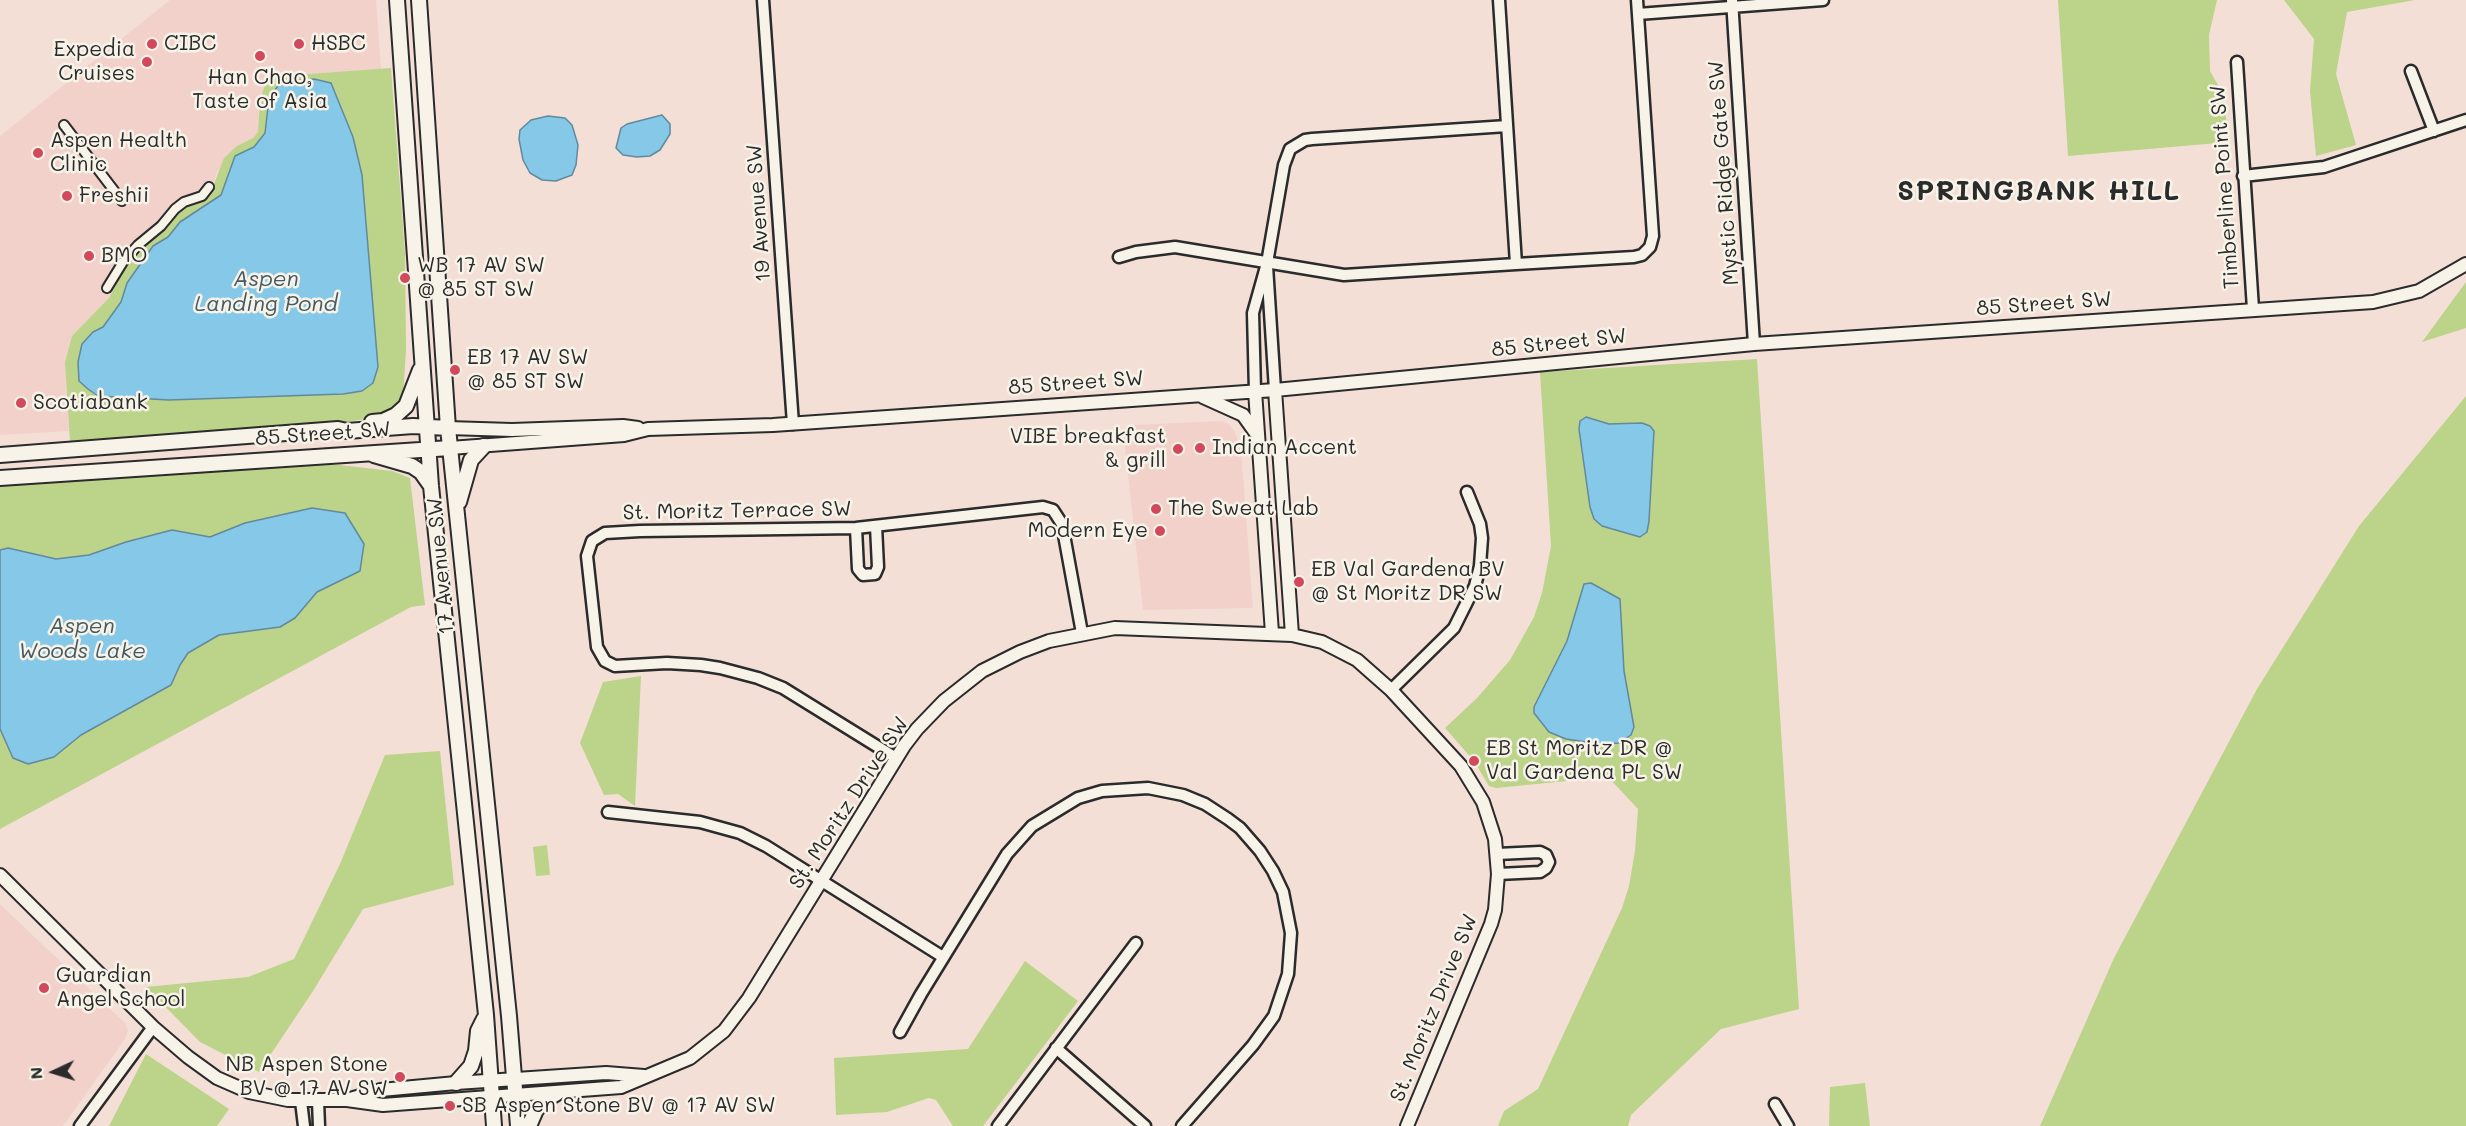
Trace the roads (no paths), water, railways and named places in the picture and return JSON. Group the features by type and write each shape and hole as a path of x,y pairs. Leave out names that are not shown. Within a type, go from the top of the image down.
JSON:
{"main road":[{"name":"17 Avenue SW","path":"397,0 431,486 486,1015 494,1126"},
{"name":"17 Avenue SW","path":"419,0 448,428 518,1126"},
{"path":"400,51 422,49"},
{"path":"412,214 433,212"},
{"path":"338,429 383,421 396,415 406,406 412,396 422,363"},
{"name":"85 Street SW","path":"0,455 338,429 448,428"},
{"path":"456,510 471,460 484,447"},
{"name":"85 Street SW","path":"0,478 450,448"},
{"path":"369,453 412,466 421,472 431,486"},
{"path":"456,1083 471,1066 476,1051 478,1031 486,1015"},
{"path":"530,1126 536,1110 544,1101 557,1093"}],"street":[{"name":"19 Avenue SW","path":"763,0 793,424"},
{"path":"1499,0 1516,264"},
{"path":"1119,257 1136,252 1174,247 1344,274 1642,255 1650,247 1653,236 1637,0"},
{"path":"1638,14 1732,3 1823,0"},
{"name":"Mystic Ridge Gate SW","path":"1732,3 1754,344"},
{"name":"Timberline Point SW","path":"2237,62 2253,309"},
{"path":"2411,71 2434,131"},
{"path":"2243,176 2324,167 2466,120"},
{"path":"64,125 122,201"},
{"path":"1272,633 1255,392 1253,313 1267,263 1286,158 1290,149 1312,138 1507,126"},
{"path":"107,288 123,262 138,245 161,226 175,209 184,202 202,196 209,187"},
{"path":"1267,263 1292,635"},
{"name":"85 Street SW","path":"448,428 512,430 623,426 648,429 793,424 1255,392 1754,344 1914,335 2354,303 2394,298 2419,291 2466,264"},
{"path":"1199,395 1243,416 1258,437"},
{"name":"85 Street SW","path":"450,448 624,435 648,429"},
{"path":"1391,690 1454,628 1475,586 1480,566 1482,538 1480,524 1467,492"},
{"name":"St. Moritz Terrace SW","path":"896,758 783,688 758,678 720,668 686,664 615,666 604,662 597,647 587,556 590,544 598,536 640,531 856,528 1039,506 1049,508 1056,513 1062,524 1082,633"},
{"path":"856,528 858,569 863,575 875,574 878,567 876,526"},
{"name":"St. Moritz Drive SW","path":"347,1100 381,1090 456,1083 606,1073 644,1076 656,1074 690,1058 724,1031 748,998 896,758 917,729 982,671 1020,652 1049,641 1115,628 1272,633 1322,642 1357,660 1391,690 1461,766 1474,785 1491,822 1497,854 1495,910 1487,937 1407,1126"},
{"path":"900,1032 943,957 1008,854 1021,838 1043,818 1078,798 1121,788 1148,788 1183,795 1205,804 1228,819 1240,828 1260,851 1283,892 1291,933 1288,974 1282,996 1266,1029 1182,1126"},
{"path":"608,812 700,822 730,830 766,846 943,957"},
{"path":"1497,854 1540,852 1546,855 1549,862 1540,872 1498,874"},
{"path":"0,875 153,1027 202,1068 225,1082 262,1096 301,1101 347,1100"},
{"path":"998,1126 1136,943"},
{"path":"80,1126 153,1027"},
{"path":"1056,1048 1145,1126"},
{"name":"St. Moritz Drive SW","path":"347,1100 383,1105 515,1097 621,1087 644,1076"},
{"path":"301,1101 304,1126"},
{"path":"318,1101 319,1126"},
{"path":"1775,1104 1788,1126"}],"water":[{"name":"Aspen Landing Pond","path":"314,79 331,83 353,137 362,175 378,367 373,383 362,391 343,394 169,400 98,396 88,389 79,381 78,362 82,344 93,332 103,327 121,302 127,283 153,246 168,237 180,222 221,195 235,156 254,147 265,133 269,98 278,86 293,81"},
{"path":"662,115 670,124 670,134 660,150 650,156 637,157 623,155 616,148 621,128 627,124"},
{"path":"548,116 565,118 572,125 578,145 576,165 572,175 556,181 542,180 530,173 523,160 519,139 520,130 531,120"},
{"path":"1586,417 1609,424 1642,423 1650,426 1654,431 1649,521 1647,532 1640,537 1602,526 1594,519 1590,507 1579,429 1580,421"},
{"name":"Aspen Woods Lake","path":"312,508 345,513 364,544 360,571 317,592 295,618 280,627 219,635 188,653 171,685 81,735 54,757 28,764 13,758 0,729 0,550 8,548 56,559 89,555 172,530 210,537 245,523"},
{"path":"1591,583 1620,599 1624,671 1634,727 1631,735 1619,743 1600,744 1566,739 1549,732 1534,713 1534,707 1567,641 1584,584"}],"place":[{"name":"CIBC","path":"152,44"},
{"name":"HSBC","path":"299,44"},
{"name":"Han Chao, Taste of Asia","path":"260,56"},
{"name":"Expedia Cruises","path":"147,62"},
{"name":"Aspen Health Clinic","path":"38,153"},
{"name":"Freshii","path":"67,196"},
{"name":"BMO","path":"89,256"},
{"name":"WB 17 AV SW @ 85 ST SW","path":"405,278"},
{"name":"EB 17 AV SW @ 85 ST SW","path":"455,370"},
{"name":"Scotiabank","path":"21,403"},
{"name":"Indian Accent","path":"1200,448"},
{"name":"VIBE breakfast & grill","path":"1178,449"},
{"name":"The Sweat Lab","path":"1156,509"},
{"name":"Modern Eye","path":"1160,531"},
{"name":"EB Val Gardena BV @ St Moritz DR SW","path":"1299,582"},
{"name":"EB St Moritz DR @ Val Gardena PL SW","path":"1474,761"},
{"name":"Guardian Angel School","path":"44,988"},
{"name":"NB Aspen Stone BV @ 17 AV SW","path":"400,1077"},
{"name":"SB Aspen Stone BV @ 17 AV SW","path":"450,1106"}],"district":[{"name":"SPRINGBANK HILL","path":"2039,192"}]}
